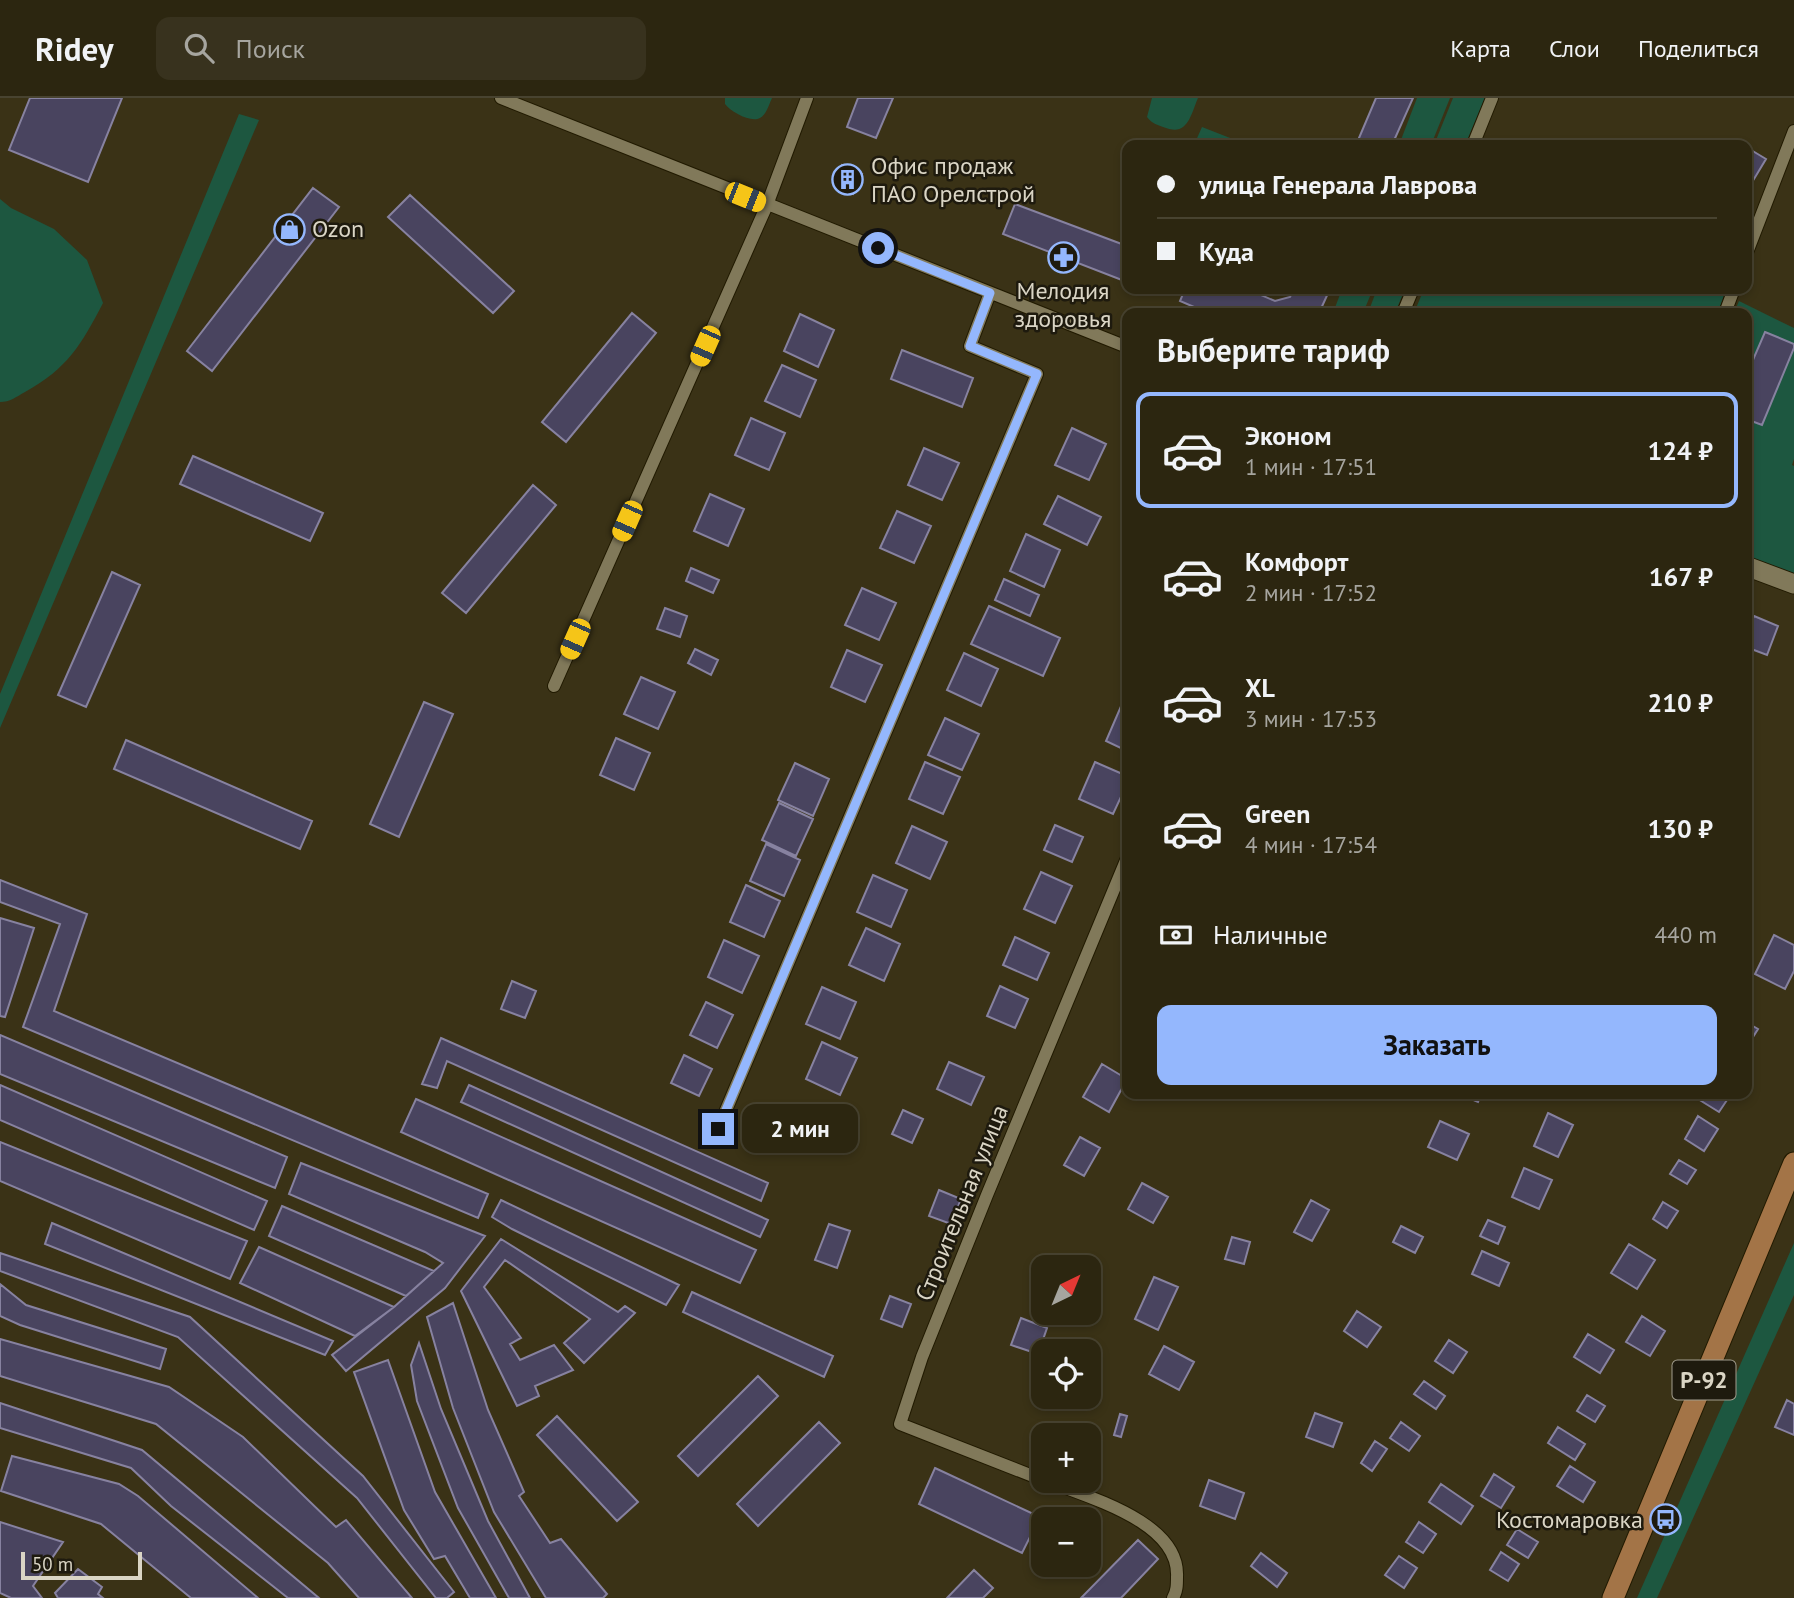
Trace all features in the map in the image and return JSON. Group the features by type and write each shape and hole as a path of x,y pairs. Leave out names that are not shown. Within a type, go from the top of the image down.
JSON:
{"main road":[{"name":"Р-92","path":"1613,1598 1794,1163"}],"street":[{"path":"500,98 1122,345"},
{"path":"554,686 766,205 807,98"},
{"path":"1475,140 1492,98"},
{"path":"1752,240 1794,131"},
{"path":"718,1129 1037,374 970,346 990,293"},
{"path":"1752,568 1794,584"},
{"name":"Строительная улица","path":"1031,1475 900,1424 922,1357 1122,870"},
{"name":"Строительная улица","path":"1076,1493 1138,1518 1160,1535 1171,1550 1177,1570 1176,1592 1173,1598"}],"green space":[{"path":"725,98 772,98 768,109 756,119 741,116 732,110 725,104"},
{"path":"1152,98 1198,98 1188,122 1173,130 1155,124 1147,117"},
{"path":"1417,98 1450,98 1433,140 1401,140"},
{"path":"1453,98 1485,98 1467,140 1436,140"},
{"path":"239,114 259,120 0,728 0,694"},
{"path":"1202,127 1235,140 1196,140"},
{"path":"0,199 11,208 54,229 87,260 103,303 88,331 63,364 40,383 10,400 0,402"},
{"path":"1340,294 1371,294 1365,308 1335,308"},
{"path":"1375,294 1403,294 1397,308 1370,308"},
{"path":"1422,294 1724,295 1720,308 1416,308"},
{"path":"1739,301 1794,328 1794,574 1752,560 1752,308 1736,308"},
{"path":"1794,1243 1794,1295 1657,1598 1637,1598"}],"building":[{"path":"30,98 122,98 88,182 9,150"},
{"path":"858,98 893,98 876,138 847,127"},
{"path":"1376,98 1413,98 1394,140 1358,140"},
{"path":"1752,151 1766,159 1752,182"},
{"name":"Офис продаж ПАО Орелстрой","path":"842,165 862,174 853,194 834,186"},
{"path":"313,188 339,207 212,371 187,351"},
{"path":"410,195 514,291 493,313 388,217"},
{"path":"1015,204 1122,244 1122,280 1003,234"},
{"path":"1183,294 1259,294 1275,301 1290,297 1292,294 1328,294 1321,308 1196,308 1180,301"},
{"path":"632,313 656,333 566,442 542,422"},
{"path":"800,314 834,330 818,367 784,351"},
{"path":"1765,332 1794,344 1762,425 1752,421 1752,362"},
{"path":"902,350 973,378 962,407 891,379"},
{"path":"782,365 816,380 800,417 765,401"},
{"path":"751,418 785,433 769,470 735,455"},
{"path":"1072,428 1106,444 1089,480 1055,465"},
{"path":"924,448 959,463 942,500 908,485"},
{"path":"193,456 323,513 310,541 180,484"},
{"path":"533,485 556,505 466,613 442,593"},
{"path":"710,494 744,509 728,546 694,531"},
{"path":"1058,496 1101,517 1087,545 1044,524"},
{"path":"897,511 931,526 914,563 880,548"},
{"path":"1026,534 1060,550 1044,587 1010,571"},
{"path":"691,568 719,580 713,593 686,581"},
{"path":"112,572 140,585 86,707 58,695"},
{"path":"1004,579 1039,595 1030,616 995,600"},
{"path":"862,588 896,603 879,640 845,625"},
{"path":"989,606 1060,638 1043,676 971,644"},
{"path":"665,608 687,616 680,637 657,629"},
{"path":"1754,616 1778,626 1767,655 1752,649"},
{"path":"695,649 718,660 711,675 688,663"},
{"path":"847,650 882,665 865,702 831,687"},
{"path":"964,653 998,669 981,706 947,690"},
{"path":"641,677 675,692 658,729 624,714"},
{"path":"424,702 453,714 399,837 370,824"},
{"path":"1122,704 1122,749 1106,741"},
{"path":"945,718 979,734 962,770 928,755"},
{"path":"616,738 650,753 634,790 600,775"},
{"path":"126,740 312,821 300,849 114,769"},
{"path":"925,762 960,777 943,814 909,799"},
{"path":"1095,762 1122,774 1122,795 1113,814 1079,799"},
{"path":"795,763 829,779 813,816 778,800"},
{"path":"779,803 813,819 796,856 762,840"},
{"path":"1055,825 1083,837 1072,862 1044,850"},
{"path":"912,826 947,842 930,879 896,863"},
{"path":"766,844 800,860 784,896 750,881"},
{"path":"1041,872 1072,886 1055,923 1024,909"},
{"path":"873,875 907,890 891,927 857,912"},
{"path":"0,880 87,914 54,1011 488,1194 478,1218 23,1027 60,924 0,902"},
{"path":"746,885 780,901 764,937 730,922"},
{"path":"0,918 34,928 5,1017 0,1016"},
{"path":"866,928 900,944 884,981 849,965"},
{"path":"1774,935 1794,945 1794,971 1785,989 1755,974"},
{"path":"1015,937 1049,953 1037,980 1003,965"},
{"path":"724,940 759,956 742,993 708,977"},
{"path":"512,981 536,991 525,1018 501,1009"},
{"path":"1000,986 1028,999 1015,1028 987,1016"},
{"path":"822,987 856,1002 840,1039 806,1024"},
{"path":"706,1002 733,1015 717,1048 690,1035"},
{"path":"1752,1026 1758,1029 1752,1038"},
{"path":"0,1035 287,1157 275,1188 0,1074"},
{"path":"441,1038 768,1183 761,1201 447,1061 437,1088 422,1084"},
{"path":"822,1042 857,1058 840,1095 806,1079"},
{"path":"684,1055 712,1069 699,1096 671,1083"},
{"path":"949,1062 984,1077 971,1105 937,1089"},
{"path":"1102,1064 1122,1076 1122,1088 1109,1112 1083,1097"},
{"path":"0,1085 267,1201 254,1230 0,1120"},
{"path":"469,1085 768,1220 760,1237 461,1102"},
{"path":"416,1099 756,1250 740,1283 401,1132"},
{"path":"1698,1099 1728,1099 1719,1112"},
{"path":"776,1105 802,1117 794,1135 768,1123"},
{"path":"903,1110 923,1119 912,1143 892,1134"},
{"path":"1548,1113 1573,1125 1558,1157 1534,1146"},
{"path":"1698,1116 1718,1129 1704,1151 1685,1139"},
{"path":"1440,1121 1469,1134 1457,1160 1428,1147"},
{"path":"1080,1137 1100,1148 1084,1176 1064,1165"},
{"path":"0,1142 247,1241 230,1279 0,1181"},
{"path":"1679,1160 1696,1170 1687,1184 1670,1174"},
{"path":"301,1163 485,1236 445,1288 346,1371 332,1355 394,1307 443,1263 425,1252 289,1194"},
{"path":"1524,1168 1552,1180 1539,1209 1512,1197"},
{"path":"1142,1183 1168,1197 1153,1223 1128,1209"},
{"path":"939,1190 961,1199 951,1224 929,1216"},
{"path":"501,1200 679,1285 666,1305 492,1217"},
{"path":"1311,1200 1329,1210 1312,1241 1294,1232"},
{"path":"1663,1202 1678,1211 1667,1228 1653,1219"},
{"path":"282,1206 434,1271 406,1296 269,1236"},
{"path":"1488,1220 1505,1227 1498,1244 1480,1236"},
{"path":"52,1223 333,1341 325,1355 45,1244"},
{"path":"829,1224 850,1231 837,1268 815,1260"},
{"path":"1401,1226 1423,1237 1415,1253 1393,1242"},
{"path":"1232,1237 1250,1242 1244,1264 1225,1259"},
{"path":"501,1239 618,1312 625,1306 635,1313 584,1363 564,1343 590,1319 505,1260 484,1287 521,1338 510,1344 520,1360 554,1345 573,1370 535,1386 539,1396 517,1406 461,1291"},
{"path":"1629,1244 1655,1260 1637,1289 1611,1273"},
{"path":"259,1247 394,1307 355,1336 240,1283"},
{"path":"1482,1251 1509,1263 1499,1286 1472,1274"},
{"path":"0,1253 190,1317 363,1476 454,1592 447,1598 436,1598 357,1498 178,1337 0,1271"},
{"path":"1154,1277 1178,1287 1158,1330 1135,1319"},
{"path":"0,1284 26,1305 166,1349 160,1369 20,1325 0,1316"},
{"path":"692,1292 833,1356 824,1377 683,1312"},
{"path":"890,1296 911,1304 902,1327 881,1319"},
{"path":"453,1303 488,1410 524,1492 519,1496 550,1543 561,1539 607,1594 603,1598 546,1598 494,1512 453,1408 427,1317"},
{"path":"1357,1311 1381,1327 1367,1347 1344,1331"},
{"path":"1642,1316 1665,1331 1650,1356 1626,1342"},
{"path":"1021,1318 1031,1322 1031,1325 1047,1328 1043,1339 1031,1339 1031,1352 1011,1345"},
{"path":"1588,1334 1614,1350 1600,1373 1574,1357"},
{"path":"0,1339 169,1387 243,1437 336,1527 346,1520 412,1598 359,1598 328,1563 156,1424 0,1376"},
{"path":"1449,1340 1467,1352 1453,1373 1435,1361"},
{"path":"419,1343 441,1409 488,1521 530,1598 509,1598 458,1508 417,1401 411,1365"},
{"path":"1164,1346 1194,1362 1179,1390 1149,1374"},
{"path":"388,1360 435,1492 496,1598 470,1598 445,1556 434,1559 404,1510 354,1372"},
{"path":"758,1376 778,1396 698,1476 678,1456"},
{"path":"1424,1381 1445,1396 1436,1409 1414,1394"},
{"path":"1587,1395 1605,1406 1595,1422 1577,1411"},
{"path":"1787,1400 1794,1404 1794,1435 1775,1427"},
{"path":"0,1403 142,1450 319,1598 288,1598 171,1506 131,1468 0,1428"},
{"path":"1315,1413 1342,1423 1333,1447 1306,1437"},
{"path":"1120,1414 1127,1416 1121,1437 1114,1435"},
{"path":"557,1416 638,1502 617,1521 537,1435"},
{"path":"819,1422 840,1443 758,1526 737,1504"},
{"path":"1401,1422 1420,1436 1409,1451 1390,1438"},
{"path":"1558,1427 1585,1444 1575,1460 1548,1443"},
{"path":"1375,1441 1387,1449 1372,1471 1361,1463"},
{"path":"12,1456 119,1484 138,1496 258,1598 191,1598 101,1524 1,1491"},
{"path":"1570,1466 1595,1482 1583,1502 1557,1486"},
{"path":"935,1468 1031,1513 1031,1535 1022,1553 919,1504"},
{"path":"1494,1474 1514,1487 1501,1508 1481,1496"},
{"path":"1209,1480 1244,1493 1235,1519 1200,1506"},
{"path":"1441,1484 1473,1506 1461,1524 1429,1502"},
{"path":"0,1522 63,1542 33,1586 42,1598 11,1598 0,1593"},
{"path":"1419,1522 1436,1534 1423,1553 1406,1542"},
{"path":"1517,1529 1538,1542 1528,1558 1507,1545"},
{"path":"1138,1540 1158,1559 1121,1598 1081,1598"},
{"path":"1501,1552 1519,1564 1508,1581 1490,1570"},
{"path":"1261,1553 1287,1573 1277,1587 1251,1566"},
{"path":"1399,1556 1417,1568 1404,1588 1385,1575"},
{"path":"78,1569 102,1587 98,1594 103,1598 58,1598 55,1593"},
{"path":"974,1570 993,1588 983,1598 947,1598"}],"place":[{"name":"Офис продаж ПАО Орелстрой","path":"848,180"},
{"name":"Ozon","path":"289,229"},
{"name":"Мелодия здоровья","path":"1063,257"},
{"name":"Костомаровка","path":"1666,1520"}],"route":[{"path":"718,1129 1037,374 970,346 990,293 878,248"}]}
